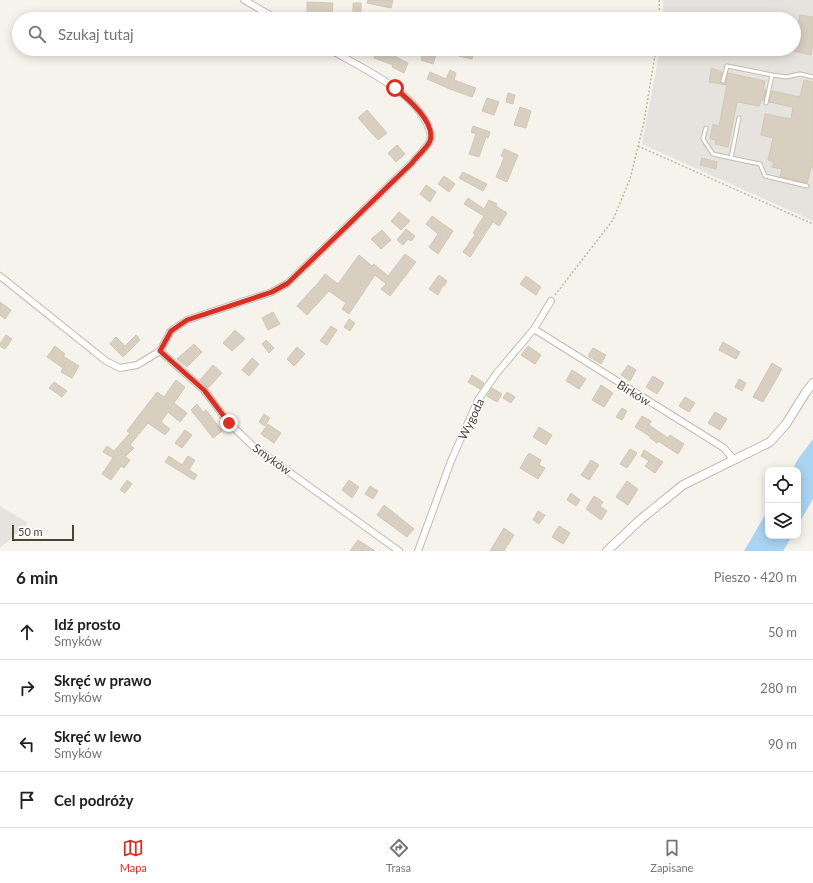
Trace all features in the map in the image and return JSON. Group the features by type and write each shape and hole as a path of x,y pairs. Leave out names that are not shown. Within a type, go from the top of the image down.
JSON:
{"street":[{"path":"244,0 265,12"},
{"path":"0,276 106,361 120,368 137,365 160,351 171,331 187,320 272,292 288,283 412,163 430,142 431,133 416,106 395,88 341,56"},
{"name":"Wygoda","path":"418,551 451,461 478,400 496,374 534,329 551,302"},
{"name":"Birków","path":"534,329 724,448 733,459"},
{"name":"Smyków","path":"160,351 204,390 229,423 253,446 399,551"},
{"path":"607,551 641,519 683,485 770,442 786,424 813,383"}],"lane":[{"path":"723,81 727,66 786,77 800,74 813,77"},
{"path":"766,103 772,75"},
{"path":"731,158 739,118"},
{"path":"706,128 704,139 713,154 760,164 765,176 807,186"}],"path":[{"path":"659,0 660,12"},
{"path":"551,302 560,287 613,220 630,179 644,122 655,56"},
{"path":"638,146 813,224"}],"shaded area":[{"path":"663,0 813,0 813,221 642,144 659,56 801,56 801,12 663,12"},
{"path":"0,506 28,523 0,548"}],"water":[{"path":"813,439 813,499 801,520 801,467 794,467"},
{"path":"765,515 765,539 790,539 783,551 744,551"}],"building":[{"path":"368,0 393,0 391,8 367,3"},
{"path":"307,2 333,3 332,12 307,12"},
{"path":"353,3 361,3 361,12 353,12"},
{"path":"801,15 813,17 813,43 811,55 801,53"},
{"path":"375,56 394,56 408,63 404,73 392,67 393,65 374,58"},
{"path":"422,56 436,56 433,64 421,60"},
{"path":"459,56 473,56 472,59"},
{"path":"711,68 722,72 720,81 723,84 726,82 728,73 765,81 763,89 766,90 763,101 761,100 759,106 737,102 728,147 715,144 716,140 710,139 713,124 719,126 727,85 709,82"},
{"path":"450,70 456,73 454,80 476,88 472,97 427,79 430,72 446,79"},
{"path":"804,80 813,82 813,168 811,167 807,183 780,177 782,169 772,167 774,162 768,160 773,138 761,135 765,114 791,119 793,107 769,102 772,91 800,97"},
{"path":"508,93 515,95 513,104 506,102"},
{"path":"487,98 499,102 494,115 482,111"},
{"path":"520,107 531,111 526,128 514,125"},
{"path":"367,110 387,133 378,140 358,118"},
{"path":"473,126 490,132 488,138 486,137 479,157 469,154 476,134 471,132"},
{"path":"397,145 405,154 396,162 388,153"},
{"path":"504,149 518,155 507,182 496,177 504,158 501,156"},
{"path":"702,158 717,162 716,169 700,165"},
{"path":"463,172 487,184 483,191 459,178"},
{"path":"444,176 455,184 449,192 438,184"},
{"path":"426,185 436,192 430,202 420,194"},
{"path":"468,198 484,209 489,200 497,204 496,206 507,213 499,226 493,222 470,257 463,252 475,235 473,233 484,216 464,204"},
{"path":"399,212 410,221 401,230 391,221"},
{"path":"432,216 453,231 438,254 429,247 438,234 426,224"},
{"path":"406,229 415,236 411,241 408,239 403,245 397,240"},
{"path":"382,230 391,240 381,249 371,239"},
{"path":"405,254 416,262 390,296 381,289 386,284 375,275 349,314 342,309 346,303 329,291 307,315 297,306 325,274 338,284 359,255 372,266 374,264 388,276"},
{"path":"439,275 447,281 444,286 443,285 438,295 429,289"},
{"path":"526,276 541,287 536,295 520,284"},
{"path":"0,302 11,310 5,319 0,315"},
{"path":"273,312 280,324 268,330 262,318"},
{"path":"349,319 355,323 350,331 344,327"},
{"path":"331,326 337,330 327,345 320,341"},
{"path":"235,330 245,339 232,351 223,343"},
{"path":"6,335 12,339 5,349 0,346 0,344"},
{"path":"136,335 140,340 123,357 110,344 116,337 125,346"},
{"path":"266,340 274,348 269,353 262,344"},
{"path":"723,342 740,352 736,359 719,350"},
{"path":"194,344 202,352 187,367 177,359"},
{"path":"55,346 65,354 63,356 79,366 72,378 61,372 63,368 47,357"},
{"path":"528,346 541,355 535,364 521,355"},
{"path":"297,347 305,354 294,366 287,359"},
{"path":"593,348 606,355 601,364 588,356"},
{"path":"252,358 259,364 249,376 242,370"},
{"path":"772,363 782,369 763,402 753,397"},
{"path":"213,365 222,373 208,388 200,380"},
{"path":"628,365 636,370 630,381 621,375"},
{"path":"572,370 586,379 579,389 566,381"},
{"path":"472,375 484,383 480,389 468,382"},
{"path":"653,376 664,383 657,394 646,387"},
{"path":"739,379 746,383 742,391 735,387"},
{"path":"176,380 185,387 174,403 187,413 180,422 168,412 161,422 170,429 165,435 148,423 130,445 134,448 125,457 130,460 124,468 121,466 111,480 102,474 113,458 103,452 107,446 114,451 130,433 127,431 157,392 164,397"},
{"path":"54,382 67,391 62,397 49,388"},
{"path":"601,385 613,393 604,407 592,400"},
{"path":"492,388 502,394 497,402 487,396"},
{"path":"507,392 515,397 511,403 503,398"},
{"path":"685,397 695,403 689,412 679,406"},
{"path":"197,404 203,412 206,410 222,431 213,438 191,410"},
{"path":"622,408 627,411 622,420 616,417"},
{"path":"715,412 727,419 720,430 708,423"},
{"path":"264,414 270,418 265,426 259,422"},
{"path":"642,416 651,421 649,425 668,438 670,435 684,444 678,454 658,441 657,443 650,438 651,437 635,427"},
{"path":"268,424 281,433 274,443 261,434"},
{"path":"539,427 552,435 546,445 533,437"},
{"path":"185,430 192,435 182,448 175,443"},
{"path":"630,449 637,453 627,468 620,464"},
{"path":"644,450 663,462 655,473 645,466 649,461 641,456"},
{"path":"529,453 541,460 539,465 545,468 538,479 520,468"},
{"path":"169,456 182,465 188,456 195,460 189,470 197,475 194,480 165,462"},
{"path":"591,460 599,465 589,480 581,475"},
{"path":"127,480 132,484 125,493 120,490"},
{"path":"349,480 359,487 352,498 342,490"},
{"path":"627,481 638,489 628,505 616,497"},
{"path":"370,486 378,491 373,499 365,494"},
{"path":"571,493 580,500 576,506 567,500"},
{"path":"594,496 603,502 600,506 607,511 601,520 586,509"},
{"path":"384,505 414,529 407,537 377,515"},
{"path":"538,511 545,515 539,524 533,520"},
{"path":"559,526 570,533 563,544 552,537"},
{"path":"504,528 514,535 504,551 490,551"},
{"path":"358,540 375,551 350,551"}],"route":[{"path":"229,423 204,390 160,351 162,345 171,331 187,320 272,292 288,283 412,163 430,142 431,133 416,106 395,88"}]}
